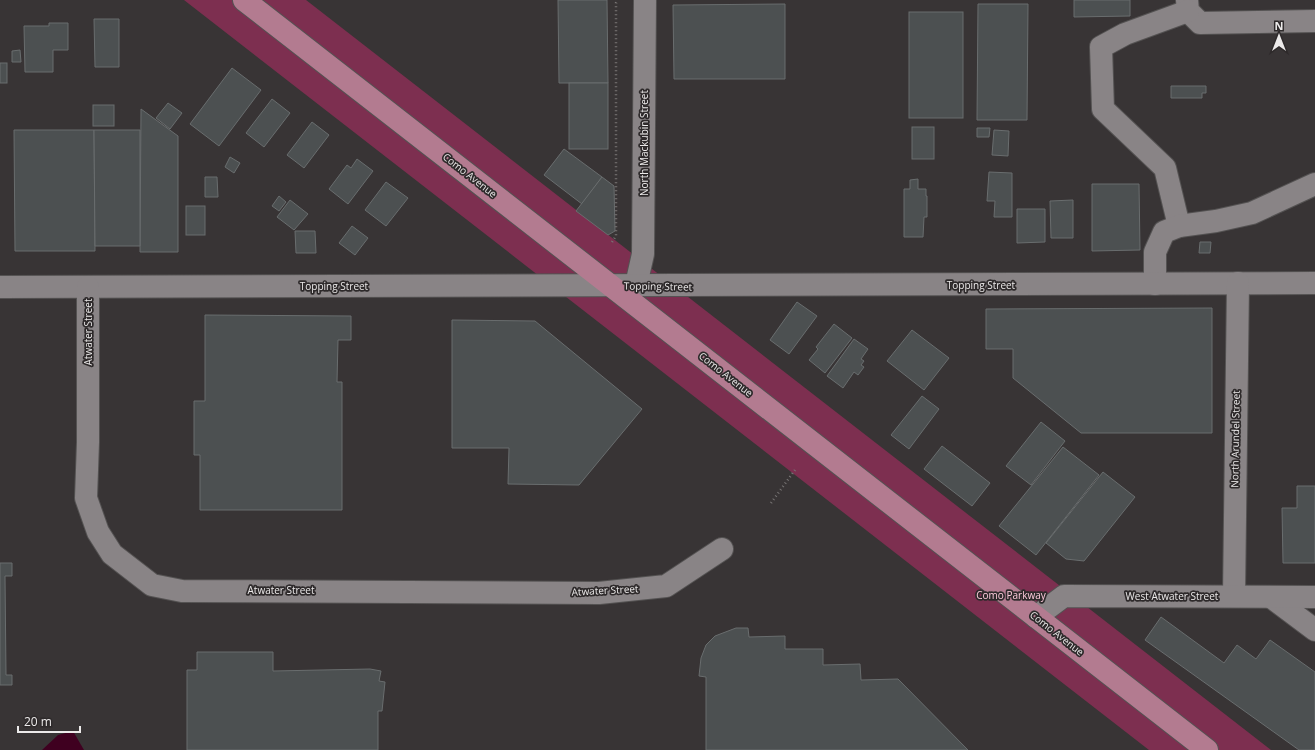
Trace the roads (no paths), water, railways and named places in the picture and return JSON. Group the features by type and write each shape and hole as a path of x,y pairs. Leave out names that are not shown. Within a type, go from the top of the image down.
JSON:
{"main road":[{"name":"Como Avenue","path":"244,0 1207,750"}],"street":[{"name":"North Mackubin Street","path":"636,285 643,254 645,0"},
{"path":"1179,226 1165,168 1103,110 1102,47 1125,34 1188,5 1200,23 1315,21"},
{"path":"1155,284 1155,252 1164,232 1179,226 1216,221 1252,213 1315,184"},
{"name":"North Arundel Street","path":"1234,596 1238,283"},
{"name":"Topping Street","path":"0,287 1315,283"},
{"name":"Atwater Street","path":"88,287 88,442 86,498 98,532 112,554 125,566 140,575 152,585 182,591 355,590 599,593 666,586 722,549"},
{"name":"West Atwater Street","path":"1036,617 1064,596 1315,597"},
{"path":"1271,597 1315,630"}],"park label":[{"name":"Como Parkway","path":"1011,595"}]}
